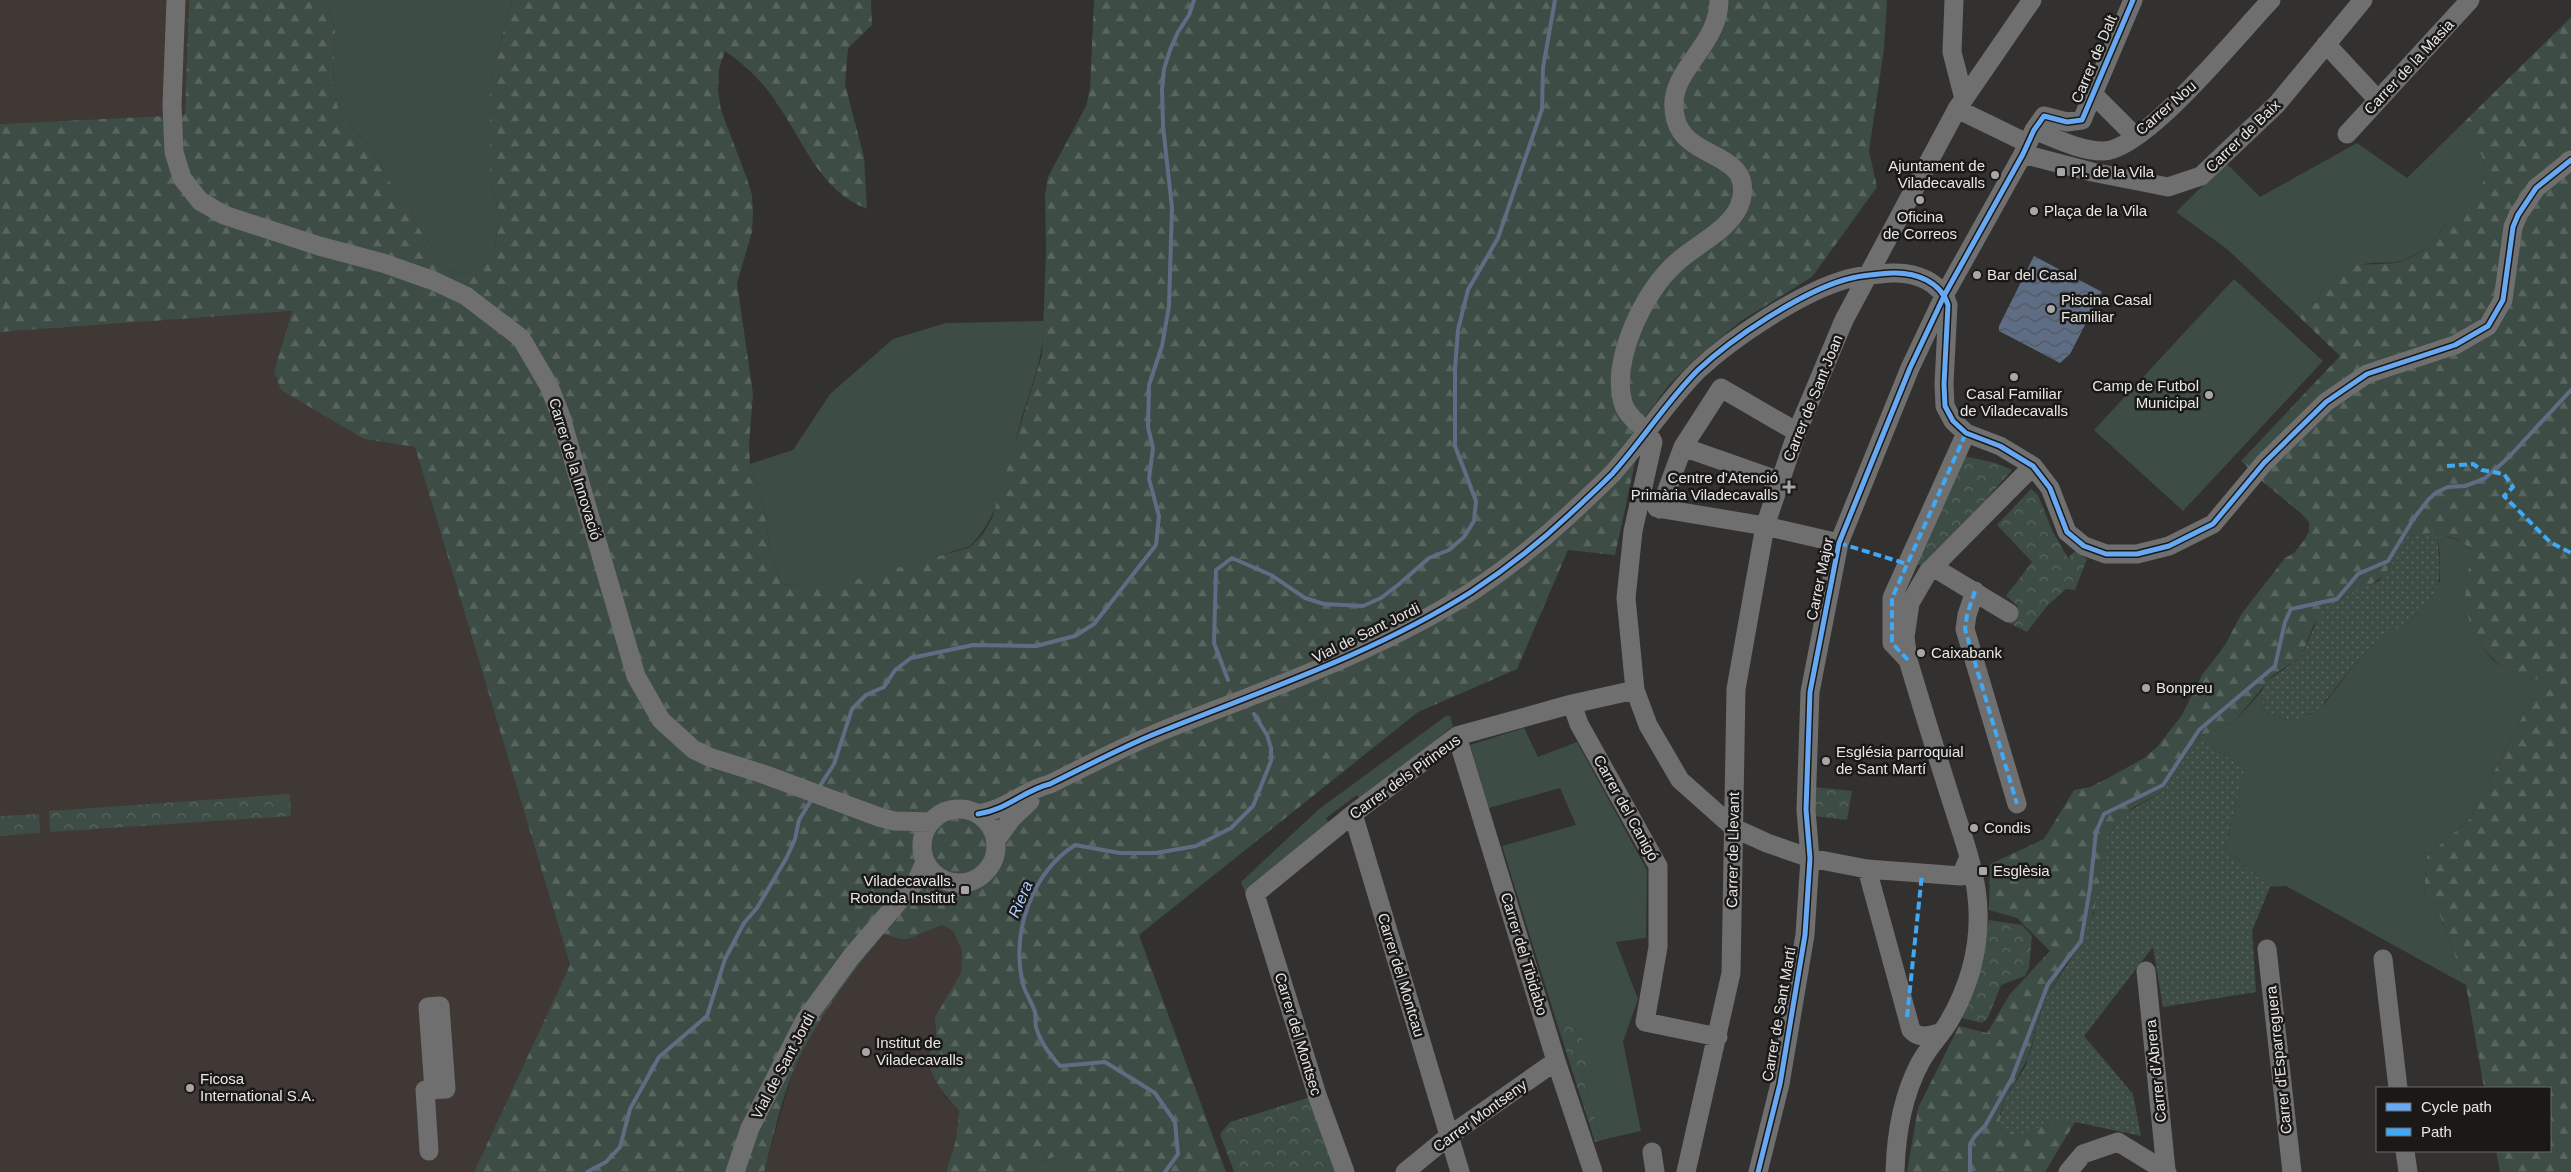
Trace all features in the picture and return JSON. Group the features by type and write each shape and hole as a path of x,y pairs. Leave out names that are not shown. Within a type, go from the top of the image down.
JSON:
{"street":[{"name":"Carrer de la Innovació","path":"176,0 172,105 174,152 188,188 200,201 224,215 319,246 383,263 434,281 466,296 521,338 549,386 560,414 634,670 652,707 662,720 693,749 709,758 894,821 931,822"},
{"path":"1719,0 1719,16 1710,35 1677,85 1673,97 1674,107 1676,121 1687,140 1737,170 1742,180 1743,192 1735,214 1675,263 1650,294 1633,327 1625,353 1620,390 1629,415 1653,442 1643,480 1633,532 1626,598 1635,690 1648,725 1680,780 1734,828 1767,843 1810,858 1872,869 1968,878"},
{"path":"1954,0 1952,52 1961,104 2032,136"},
{"name":"Carrer de Sant Joan","path":"1764,526 1798,432 1844,320 1961,104 2032,0"},
{"name":"Carrer de Dalt","path":"2032,136 2067,122 2082,120 2133,0"},
{"name":"Carrer Nou","path":"2032,136 2055,138 2103,151 2117,149 2182,98 2255,9 2271,0"},
{"name":"Carrer de Baix","path":"2032,136 2092,172 2168,187 2201,176 2277,104 2363,0"},
{"name":"Carrer de la Masia","path":"2348,134 2470,0"},
{"path":"2326,44 2378,100"},
{"path":"2093,94 2135,136"},
{"name":"Carrer Major","path":"1810,858 1806,810 1810,692 1839,543 1910,368 1945,294 2032,136"},
{"path":"1945,294 1949,318 1944,384 1945,406 1953,421 1966,433 2000,446 2033,466 2050,488 2067,532 2084,546 2106,554 2137,554 2168,546 2213,524 2264,463 2326,402 2366,374 2455,345 2488,326 2503,300 2513,227 2518,215 2536,188 2571,160"},
{"name":"Vial de Sant Jordi","path":"1050,784 1156,734 1334,664 1436,613 1498,573 1568,516 1612,473 1699,369 1745,334 1794,302 1825,287 1869,274 1899,273 1916,276 1932,282 1945,294"},
{"path":"1633,532 1658,509 1683,447 1721,388 1798,432"},
{"path":"1908,660 1892,642 1892,598 1966,433"},
{"path":"1683,447 1780,481"},
{"path":"1895,1172 1895,1149 1905,1094 1920,1062 1939,1033 1948,1024 1970,971 1979,926 1968,878 1969,857 1908,660 1905,638 1910,603 1933,567 2033,466"},
{"path":"1643,480 1649,500 1658,509 1764,526 1839,543"},
{"name":"Carrer de Llevant","path":"1686,1172 1731,973 1736,689 1764,526"},
{"path":"1933,567 2009,613"},
{"path":"1975,591 1967,615 1965,629 2017,804"},
{"name":"Carrer dels Pirineus","path":"1255,894 1353,814 1457,736 1572,704 1635,690"},
{"name":"Carrer del Canigó","path":"1572,704 1580,724 1658,866 1658,947 1645,1022 1718,1037"},
{"name":"Carrer del Tibidabo","path":"1457,736 1556,1061 1593,1172"},
{"path":"978,814 993,812 1038,787 1050,784"},
{"path":"903,898 909,897 920,889 947,882 964,883 983,876 994,860 996,840 1012,818 1026,803 1042,794 1050,784"},
{"path":"1698,797 1713,799 1734,788"},
{"path":"947,882 932,872 924,853 925,832 931,822 950,810 968,810 978,814 988,823 996,840"},
{"name":"Carrer del Montcau","path":"1353,814 1460,1172"},
{"name":"Carrer de la Innovació","path":"894,821 924,853"},
{"name":"Vial de Sant Jordi","path":"735,1172 750,1128 805,1020 851,957 903,898 905,891 923,871 924,853"},
{"name":"Carrer de Sant Martí","path":"1758,1172 1780,1084 1806,935 1810,858"},
{"path":"1872,869 1907,1017 1915,1034 1920,1062"},
{"name":"Carrer del Montsec","path":"1255,894 1317,1095 1345,1172"},
{"name":"Carrer d'Esparreguera","path":"2266,949 2292,1172"},
{"path":"2383,959 2398,1087"},
{"name":"Carrer d'Abrera","path":"2146,971 2166,1171"},
{"path":"1915,1034 1926,1036 1939,1033"},
{"name":"Carrer Montseny","path":"1405,1172 1448,1136 1556,1061"},
{"path":"429,1151 425,1090 434,1090"},
{"path":"2068,1172 2083,1154 2118,1142 2166,1171"},
{"path":"1652,1152 1655,1172"},
{"path":"2405,1152 2408,1172"}],"shaded area":[{"path":"0,0 189,0 185,115 0,124"},
{"path":"292,311 274,370 364,439 415,447 570,965 474,1172 0,1172 0,332"},
{"name":"Institut de Viladecavalls","path":"942,925 953,931 962,950 961,973 934,1027 936,1039 928,1056 944,1096 959,1109 956,1140 946,1172 764,1172 792,1074 807,1042 832,999 883,934 900,939"}],"green space":[{"path":"189,0 327,0 335,31 333,90 340,113 371,148 393,187 409,205 416,223 435,255 448,270 465,275 485,265 495,251 499,211 490,179 490,81 512,0 871,0 872,25 848,48 845,84 864,157 867,209 850,200 824,176 813,162 774,99 752,73 725,51 719,69 718,91 721,110 752,195 752,232 737,283 753,394 749,446 750,464 765,515 770,550 782,584 800,586 818,586 850,581 970,547 983,534 992,518 1042,355 1046,252 1045,195 1048,177 1086,106 1090,89 1094,0 1887,0 1884,49 1869,151 1877,187 1812,277 1741,321 1696,358 1669,385 1645,417 1615,555 1568,550 1517,669 1418,712 1139,935 1226,1172 1073,1172 1063,1153 1018,1172 946,1172 956,1140 959,1110 939,1086 932,1072 928,1056 936,1039 935,1017 961,973 962,951 953,931 942,925 908,939 900,939 883,934 845,983 822,1017 793,1072 780,1109 764,1172 474,1172 570,965 415,447 364,439 281,390 274,371 292,311 0,332 0,124 185,115"},
{"path":"327,0 512,0 490,81 490,179 499,211 495,251 485,265 465,275 448,270 435,255 416,223 409,205 393,187 371,148 340,113 333,90 335,31"},
{"path":"2571,17 2571,1172 2500,1172 2496,1152 2551,1152 2551,1087 2484,1087 2466,985 2441,918 2424,895 2427,856 2469,820 2541,681 2499,664 2476,638 2467,610 2465,596 2469,568 2474,554 2461,541 2444,536 2426,534 2408,536 2385,575 2364,589 2337,599 2314,624 2301,657 2272,676 2234,722 2197,738 2162,792 2132,808 2107,837 2100,889 2091,922 2043,1003 2028,1058 2005,1099 2000,1115 2042,1126 2050,1122 2075,1122 2045,1172 1907,1172 1918,1108 1959,1026 1987,1033 2010,994 2050,951 2017,918 1989,910 1990,864 2044,839 2074,790 2090,787 2110,777 2144,758 2157,747 2182,715 2202,675 2225,645 2242,613 2285,558 2294,553 2305,539 2309,531 2309,522 2241,461 2340,356 2294,312 2318,302 2326,282 2334,272 2350,266 2402,261 2419,253 2432,242 2455,210 2476,192 2485,174 2485,166 2478,149 2459,127"},
{"path":"2459,127 2478,149 2485,165 2485,174 2476,192 2456,209 2434,240 2423,250 2401,261 2369,263 2354,268 2324,285 2318,302 2294,312 2227,249 2176,212 2226,163 2260,197 2357,143 2407,178"},
{"name":"Camp de Futbol Municipal","path":"2234,279 2323,361 2183,511 2094,430"},
{"path":"1044,321 1039,362 997,505 981,533 970,546 857,582 817,587 782,584 770,550 765,515 750,464 793,450 830,394 893,339 946,323"},
{"path":"1959,455 1996,463 2012,470 1927,567 1913,563"},
{"path":"2031,489 2038,495 2053,532 2068,558 2075,551 2087,559 2075,590 2066,589 2048,605 2027,632 2009,623 2018,606 2006,596 2032,562 1997,525"},
{"path":"2437,533 2462,542 2475,554 2470,567 2468,581 2468,611 2472,625 2485,651 2499,665 2541,681 2469,820 2427,856 2424,895 2441,918 2466,985 2286,886 2270,887 2225,849 2245,768 2197,738 2234,722 2262,691 2263,711 2287,720 2311,714 2325,703 2363,654 2414,615 2440,581 2440,554"},
{"path":"2437,533 2440,570 2437,588 2428,605 2363,654 2318,710 2303,717 2287,720 2263,711 2262,691 2266,682 2301,657 2322,609 2329,603 2379,581 2390,567 2402,543 2408,536"},
{"path":"1446,716 1450,716 1453,726 1361,800 1357,795 1326,818 1329,823 1245,892 1241,882 1319,809"},
{"path":"1524,728 1538,757 1577,742 1647,870 1646,938 1616,942 1638,999 1623,1042 1641,1131 1602,1140 1582,1076 1585,1065 1579,1031 1556,1020 1502,846 1576,825 1560,788 1489,808 1470,745"},
{"path":"2197,738 2245,768 2225,849 2270,887 2252,931 2256,992 2163,1007 2153,947 2084,1036 2133,1094 2141,1136 2075,1122 2050,1122 2023,1135 2015,1135 1999,1123 2005,1099 2025,1067 2043,1003 2077,949 2094,914 2107,837 2124,814 2162,792"},
{"path":"1814,787 1852,791 1847,820 1813,816"},
{"path":"290,794 291,816 50,832 49,811"},
{"path":"39,814 40,833 0,836 0,816"},
{"path":"1989,920 2022,925 2032,936 2029,968 2025,976 2001,985 1988,1018 1982,1023 1962,1018 1979,974"},
{"path":"1556,1020 1579,1031 1589,1054 1582,1076 1602,1140 1595,1142"},
{"path":"1317,1095 1345,1172 1234,1172 1220,1134 1230,1122"},
{"path":"1063,1153 1073,1172 1018,1172"}],"water":[{"name":"Piscina Casal Familiar","path":"2034,256 2102,292 2070,354 2060,363 1999,331 1999,326"}],"waterway":[{"path":"818,789 834,764 852,709 866,695 884,687 895,670 911,658 973,645 1036,646 1075,636 1094,624 1156,545 1159,516 1149,479 1153,448 1148,427 1149,385 1162,346 1169,306 1172,208 1163,126 1162,89 1164,69 1170,50 1178,32 1189,15 1194,0"},
{"path":"1228,680 1214,643 1216,570 1232,558 1271,575 1305,598 1324,604 1363,606 1381,598 1429,558 1449,550 1464,537 1474,521 1476,501 1455,446 1455,369 1458,330 1468,290 1498,238 1542,109 1543,68 1555,0"},
{"path":"1970,1172 1970,1144 1985,1126 2012,1078 2048,984 2081,941 2090,888 2096,832 2104,814 2163,785 2199,730 2275,666 2285,622 2291,609 2337,599 2358,574 2388,561 2414,518 2429,499 2437,492 2448,487 2465,486 2484,479 2508,458 2571,390"},
{"name":"Riera","path":"1165,1172 1178,1154 1175,1122 1155,1093 1105,1062 1060,1066 1043,1043 1036,1027 1035,1012 1022,980 1020,942 1023,923 1029,904 1047,871 1075,845 1120,853 1156,853 1196,846 1231,828 1253,806 1271,761 1271,748 1267,735 1254,714"},
{"path":"587,1172 606,1162 620,1147 630,1109 659,1057 707,1016 725,959 744,923 757,908 787,857 795,839 799,820 812,799"}],"marked path":[{"path":"1908,660 1892,643 1892,598 1966,433"},
{"path":"2447,466 2473,464 2482,470 2504,474 2513,487 2504,496 2550,542 2571,553"},
{"path":"1839,543 1907,564"},
{"path":"1975,591 1967,615 1965,629 2017,804"},
{"path":"1907,1017 1922,874"}],"cycle path":[{"path":"1758,1172 1780,1084 1805,935 1810,858 1806,810 1810,692 1839,543 1910,368 1945,294 2023,154 2034,130 2044,116 2067,122 2082,120 2133,0"},
{"path":"978,814 1007,804 1143,739 1357,653 1434,614 1471,592 1534,546 1612,474 1686,382 1712,357 1787,306 1826,286 1856,277 1874,274 1910,274 1926,280 1940,290 1948,305 1944,384 1945,406 1953,421 1966,433 2000,446 2033,466 2050,488 2067,532 2084,546 2106,554 2137,554 2169,546 2213,524 2264,463 2326,402 2367,374 2455,345 2488,326 2503,300 2513,227 2518,215 2536,188 2571,160"}],"place":[{"name":"Pl. de la Vila","path":"2061,172"},
{"name":"Ajuntament de Viladecavalls","path":"1995,175"},
{"name":"Oficina de Correos","path":"1920,200"},
{"name":"Plaça de la Vila","path":"2034,211"},
{"name":"Bar del Casal","path":"1977,275"},
{"name":"Piscina Casal Familiar","path":"2051,309"},
{"name":"Casal Familiar de Viladecavalls","path":"2014,377"},
{"name":"Camp de Futbol Municipal","path":"2209,395"},
{"name":"Centre d'Atenció Primària Viladecavalls","path":"1789,487"},
{"name":"Caixabank","path":"1921,653"},
{"name":"Bonpreu","path":"2146,688"},
{"name":"Església parroquial de Sant Martí","path":"1826,761"},
{"name":"Condis","path":"1974,828"},
{"name":"Esglèsia","path":"1983,871"},
{"name":"Viladecavalls. Rotonda Institut","path":"965,890"},
{"name":"Institut de Viladecavalls","path":"866,1052"},
{"name":"Ficosa International S.A.","path":"190,1088"}]}
